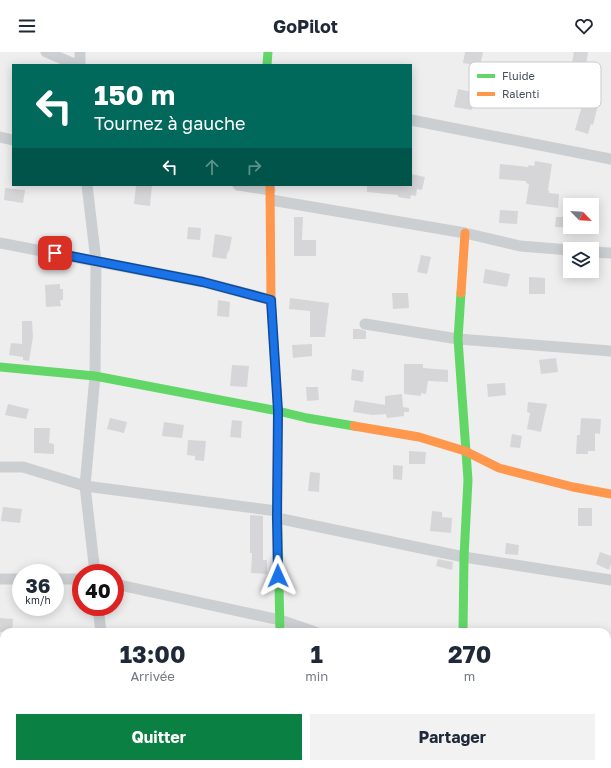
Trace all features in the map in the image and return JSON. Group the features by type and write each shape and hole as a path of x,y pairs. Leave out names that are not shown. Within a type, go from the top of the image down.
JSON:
{"street":[{"path":"46,52 75,64"},
{"path":"80,52 80,64"},
{"path":"267,64 268,52"},
{"path":"412,120 611,159"},
{"path":"0,138 12,140"},
{"path":"87,186 96,262 95,376 85,486 94,564"},
{"path":"243,186 520,246 563,249"},
{"path":"270,192 271,300 278,411 277,514 280,628"},
{"path":"463,628 464,558 468,480 458,339 465,233"},
{"path":"0,243 203,282 271,300"},
{"path":"599,252 611,253"},
{"path":"365,324 458,339 611,351"},
{"path":"0,367 95,376 278,411 307,418 419,437 465,451 499,468 573,487 611,494"},
{"path":"0,466 23,467 85,486 277,514 464,558 611,580"},
{"path":"0,579 12,579"},
{"path":"124,586 280,620 303,628"},
{"path":"99,616 101,628"}],"building":[{"path":"465,52 483,52 481,62 469,62 469,64 463,63"},
{"path":"574,52 588,52 587,62 572,62"},
{"path":"458,89 469,91 469,108 472,108 472,110 454,107"},
{"path":"581,108 597,108 593,125 591,124 588,134 575,130"},
{"path":"535,161 552,164 548,190 549,193 559,194 558,208 526,204 529,184 526,183 526,181 499,179 500,164 528,167 529,165 534,166"},
{"path":"412,174 425,177 422,190 417,189 416,196 411,195 410,199 398,197 398,195 367,192 367,186 412,186"},
{"path":"136,186 152,186 150,206 134,204"},
{"path":"5,188 25,190 23,203 4,200"},
{"path":"500,210 518,211 517,224 499,223"},
{"path":"294,217 303,217 302,240 316,240 316,256 294,256"},
{"path":"556,217 563,217 563,227 555,227"},
{"path":"188,227 201,228 200,240 187,239"},
{"path":"215,234 232,237 226,259 212,257"},
{"path":"421,255 431,257 427,274 417,272"},
{"path":"485,269 510,274 507,287 483,283"},
{"path":"529,277 545,278 545,294 529,294"},
{"path":"60,284 60,289 63,289 63,300 60,300 61,306 46,307 45,285"},
{"path":"392,293 408,293 409,308 393,309"},
{"path":"290,298 329,303 325,337 310,337 310,311 289,309"},
{"path":"218,300 230,302 229,317 217,316"},
{"path":"22,321 32,321 33,337 29,361 23,360 23,357 9,355 11,343 22,344"},
{"path":"353,329 366,331 366,339 353,339"},
{"path":"312,344 312,356 293,358 292,345"},
{"path":"556,358 558,372 541,374 539,360"},
{"path":"404,364 423,364 423,368 448,370 448,382 428,381 426,394 421,393 421,396 404,394"},
{"path":"232,365 249,366 247,387 230,386"},
{"path":"352,369 364,371 363,382 351,380"},
{"path":"505,383 506,395 488,397 487,384"},
{"path":"306,387 318,387 319,400 307,401"},
{"path":"402,394 403,407 409,408 409,412 404,412 404,416 387,418 386,414 373,415 353,412 355,400 385,405 385,396"},
{"path":"528,402 547,404 541,432 527,429 530,413 527,412"},
{"path":"8,404 29,409 26,419 5,415"},
{"path":"110,418 127,422 124,433 107,429"},
{"path":"581,418 601,419 600,434 595,433 595,451 588,451 588,454 576,454 577,435 580,435"},
{"path":"232,420 242,421 241,438 230,437"},
{"path":"164,422 184,425 182,438 162,436"},
{"path":"34,428 50,428 49,443 54,444 54,454 34,453"},
{"path":"512,434 522,436 520,448 510,447"},
{"path":"188,440 206,441 204,461 195,460 195,456 187,455"},
{"path":"409,451 426,452 425,464 409,464"},
{"path":"393,465 403,466 402,480 393,479"},
{"path":"310,472 320,473 319,492 308,491"},
{"path":"3,507 22,509 20,523 1,521"},
{"path":"578,508 592,508 592,526 578,526"},
{"path":"432,511 442,512 442,517 452,518 451,533 430,531"},
{"path":"250,515 263,516 263,560 267,560 267,574 251,573 252,553 250,553"},
{"path":"506,543 519,545 518,555 505,554"},
{"path":"600,552 611,556 609,570 596,564"},
{"path":"438,559 453,562 452,570 436,566"},
{"path":"0,618 13,619 12,628 0,628"}],"traffic: fast":[{"path":"267,64 268,52"},
{"path":"461,293 458,339 468,480 464,557 463,628"},
{"path":"0,367 95,376 354,426"},
{"path":"277,490 280,628"}],"traffic: slow":[{"path":"270,186 271,300 278,411 277,490"},
{"path":"461,293 465,233"},
{"path":"354,426 419,437 465,451 499,468 573,487 611,494"}],"route":[{"path":"55,253 203,282 271,300 278,411 278,576"}]}
